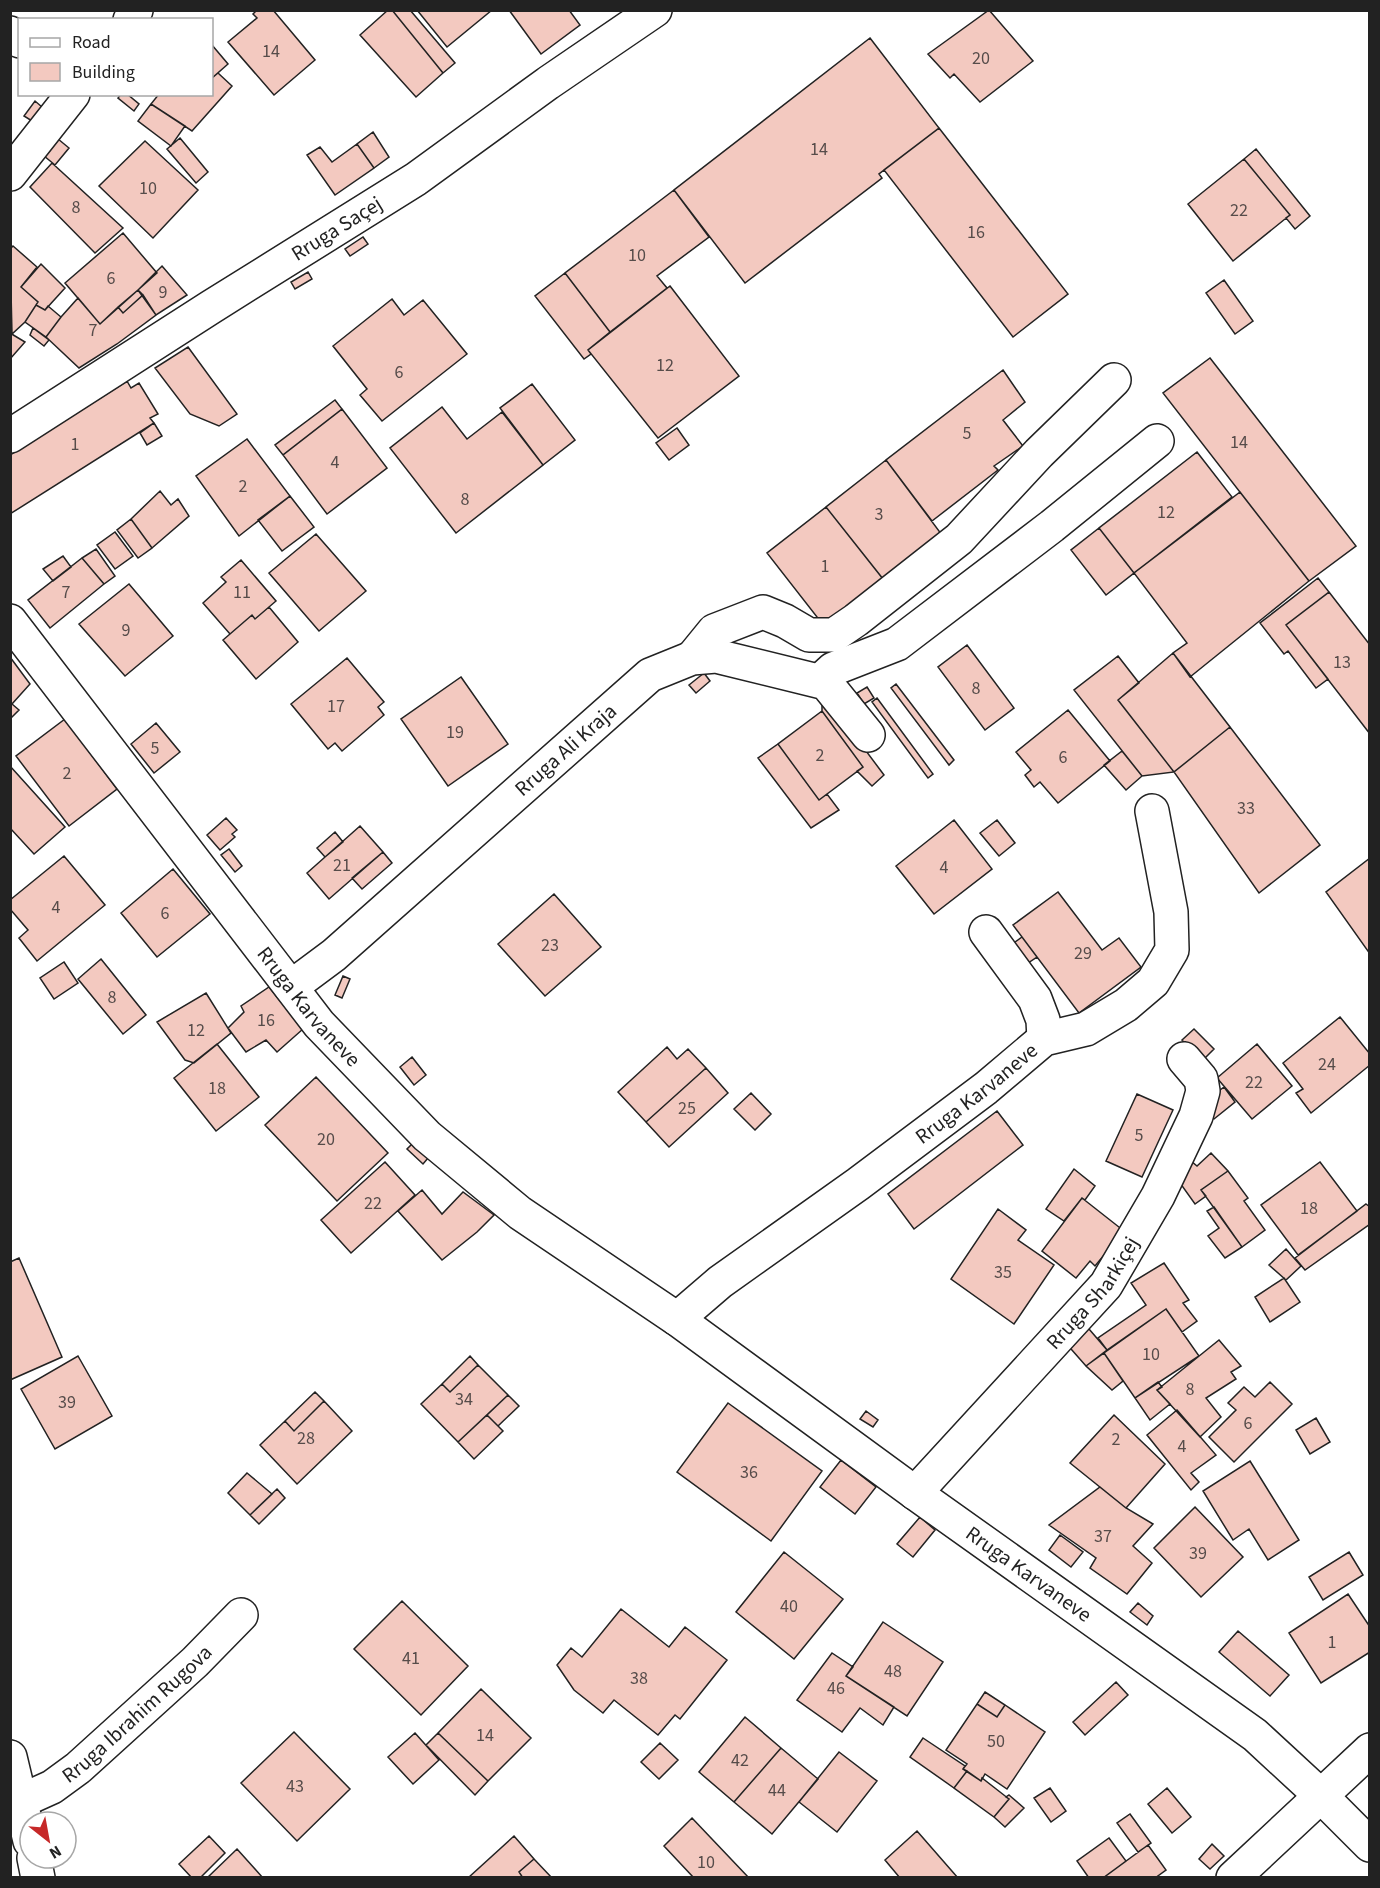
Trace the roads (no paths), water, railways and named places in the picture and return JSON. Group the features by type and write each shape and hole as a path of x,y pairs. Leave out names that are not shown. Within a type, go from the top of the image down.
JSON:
{"street":[{"name":"Rruga Saçej","path":"10,436 416,179 548,83 655,10"},
{"path":"10,174 72,96"},
{"path":"692,658 714,631 763,612 809,635 834,635 959,539 1039,453 1114,380"},
{"path":"868,735 826,683 820,681 833,669 897,644 1157,441"},
{"name":"Rruga Karvaneve","path":"10,621 319,1024 427,1136 520,1213 677,1318 915,1493 1255,1735 1370,1845"},
{"name":"Rruga Ali Kraja","path":"291,987 334,955 650,675 692,658 716,656 820,681"},
{"name":"Rruga Karvaneve","path":"677,1318 720,1282 858,1184 976,1095 1044,1039 1086,1029 1126,1005 1153,982 1172,950 1171,912 1152,811"},
{"name":"Rruga Karvaneve","path":"986,932 1035,999 1043,1020 1044,1039"},
{"name":"Rruga Sharkiçej","path":"915,1493 1106,1286 1158,1196 1196,1116 1203,1091 1201,1079 1184,1059"},
{"name":"Rruga Ibrahim Rugova","path":"21,1802 52,1787 78,1768 195,1662 241,1615"},
{"path":"1233,1878 1370,1750"},
{"path":"10,1757 23,1810"}]}
